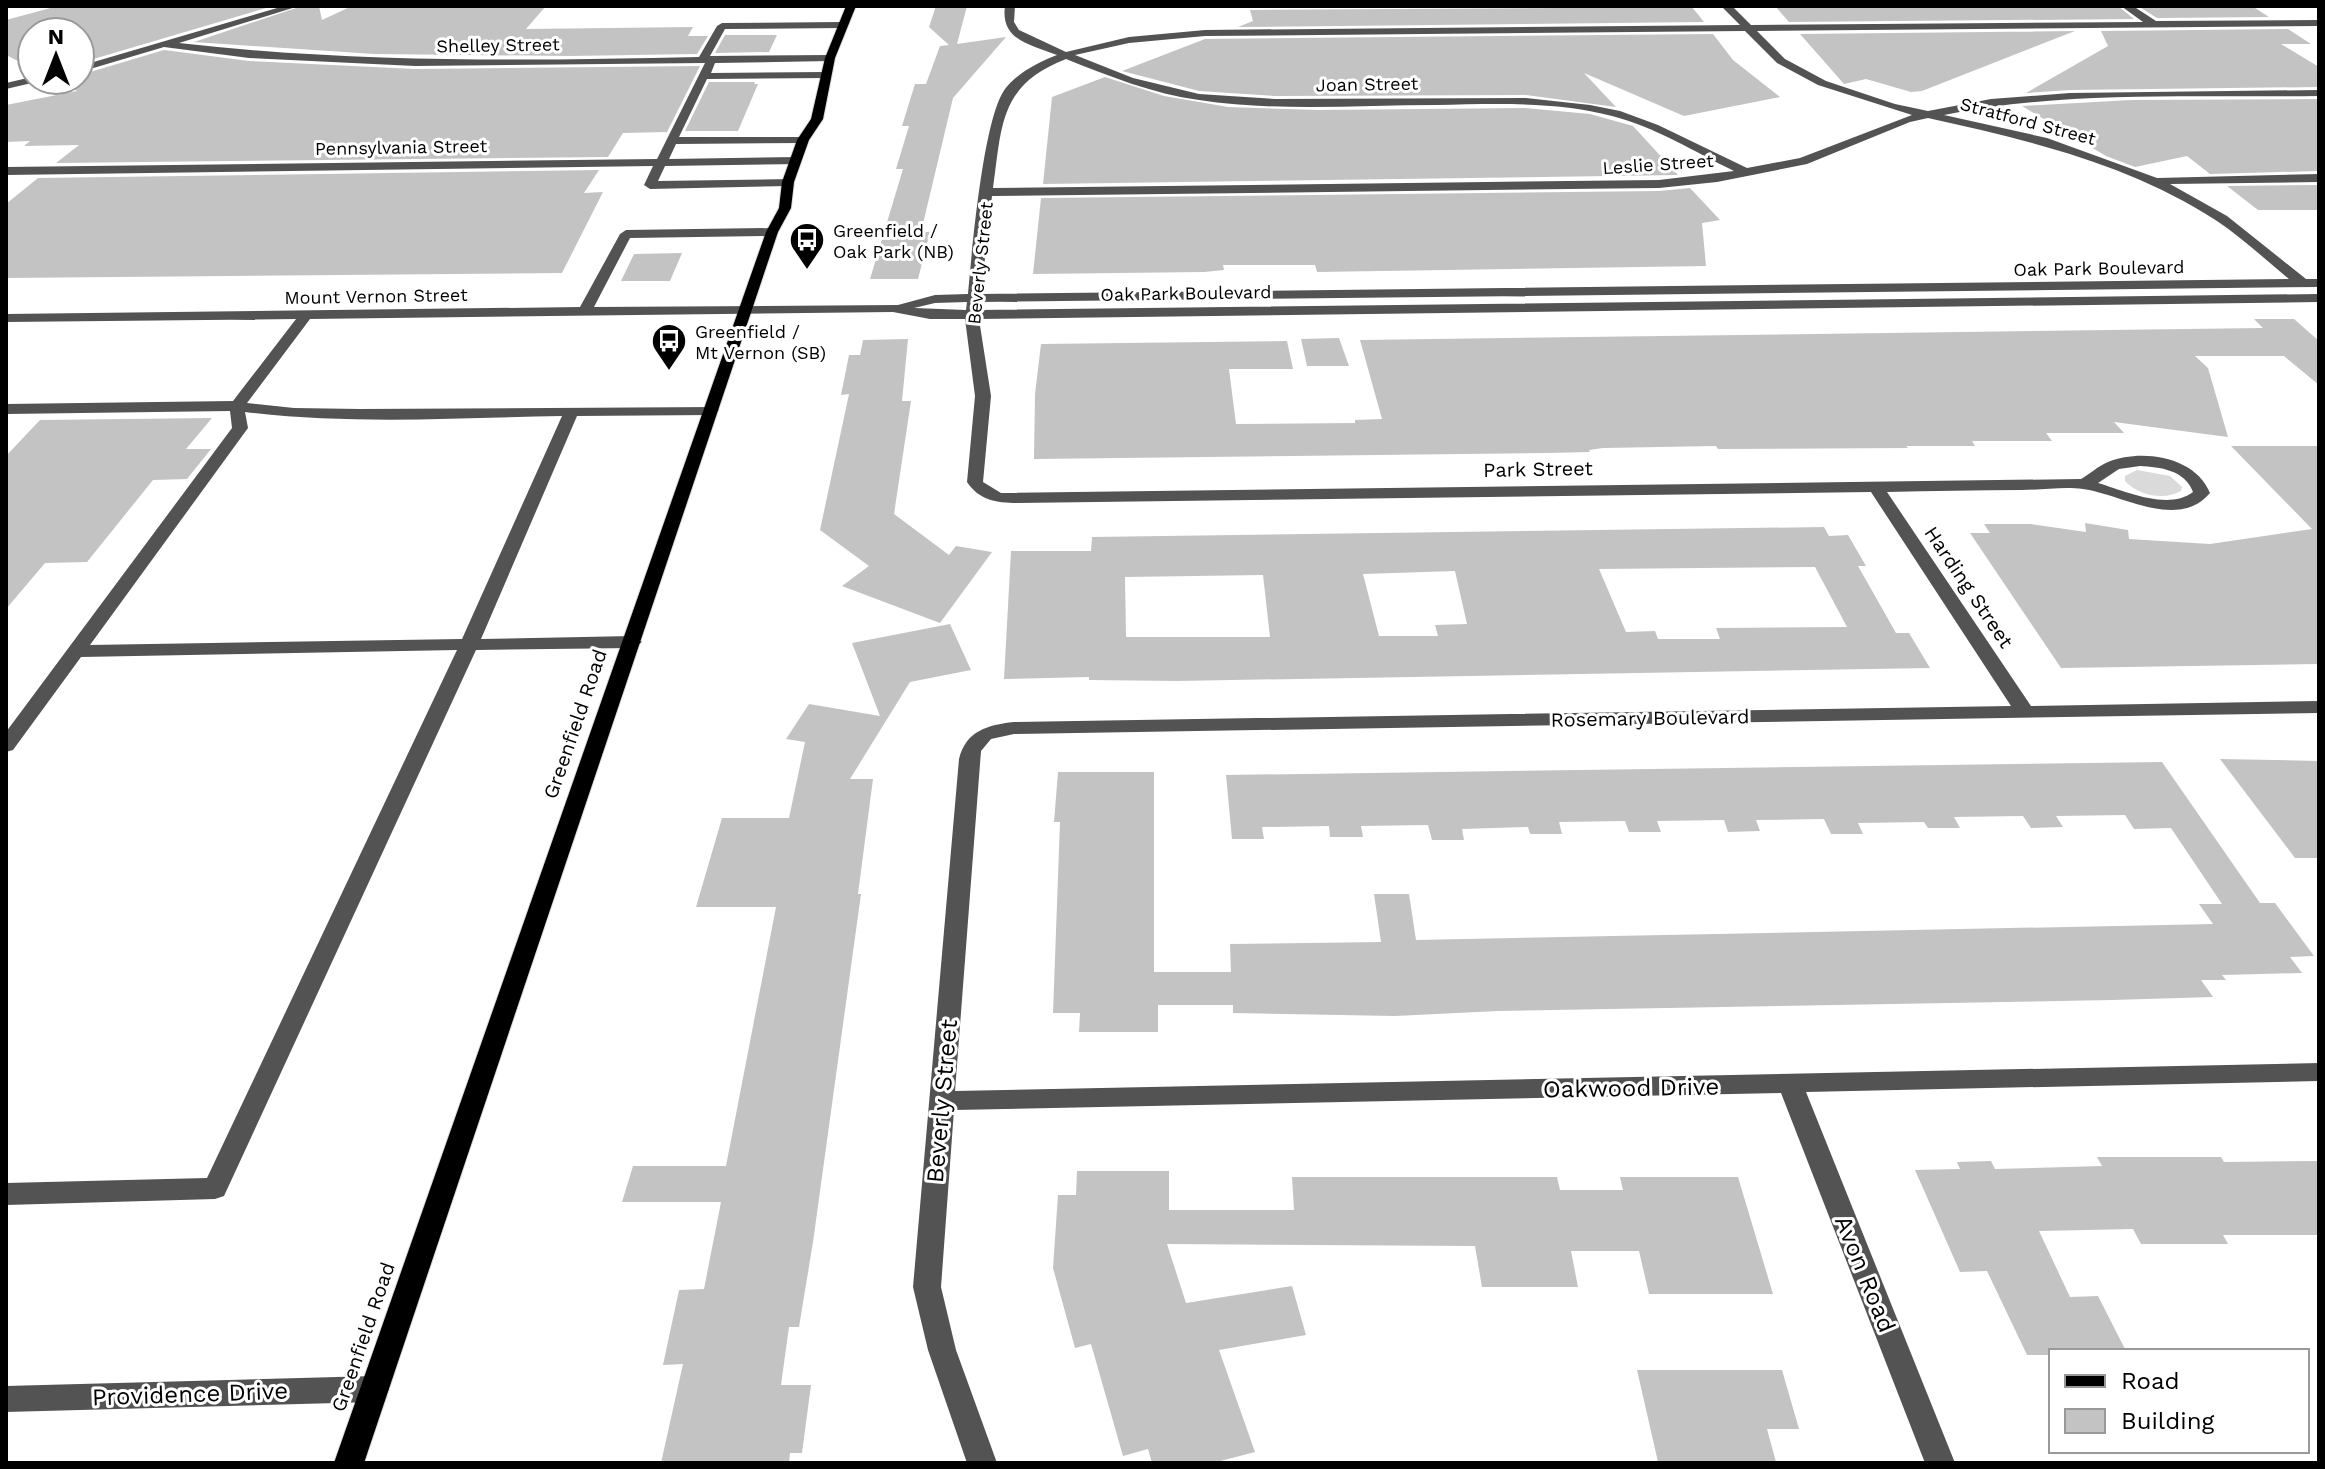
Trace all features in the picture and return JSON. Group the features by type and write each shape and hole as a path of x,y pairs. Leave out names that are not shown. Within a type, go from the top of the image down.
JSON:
{"main road":[{"name":"Greenfield Road","path":"349,1463 772,232 785,208 788,182 803,140 817,119 830,58 851,6"}],"street":[{"path":"96,65 294,6"},
{"name":"Joan Street","path":"1010,6 1008,24 1012,32 1152,88 1223,100 1506,100 1580,106 1632,118 1747,173"},
{"name":"Stratford Street","path":"1726,6 1781,61 1808,77 1866,100 2043,140 2157,182 2222,219 2315,290"},
{"path":"2126,6 2153,24"},
{"name":"Beverly Street","path":"992,496 979,489 975,482 984,395 973,334 987,192 1004,99 1024,78 1066,56 1140,39 1205,33 2319,23"},
{"path":"788,182 650,185 703,76 722,26 842,25"},
{"name":"Shelley Street","path":"167,45 342,61 830,58"},
{"path":"703,76 825,75"},
{"name":"Leslie Street","path":"987,192 1633,186 1747,173 1828,153 1888,126 1926,114 1979,103 2043,97 2319,93"},
{"path":"670,141 803,140"},
{"name":"Pennsylvania Street","path":"6,171 796,161"},
{"path":"2157,182 2319,178"},
{"path":"584,312 626,234 772,232"},
{"path":"1880,288 1891,302"},
{"name":"Oak Park Boulevard","path":"893,308 930,315 1880,288 2315,290"},
{"name":"Oak Park Boulevard","path":"746,310 893,308 935,299 975,298 1891,302 2315,290"},
{"name":"Mount Vernon Street","path":"6,318 746,310"},
{"path":"6,746 240,428 237,406 306,315"},
{"path":"6,409 237,406 294,413 711,410"},
{"path":"6,1194 215,1188 469,644 571,413"},
{"name":"Park Street","path":"992,496 1033,498 2084,484 2171,505 2193,502 2202,493 2197,482 2180,471 2142,462 2112,466 2084,484"},
{"name":"Harding Street","path":"1876,487 2025,712"},
{"path":"76,651 633,642"},
{"name":"Rosemary Boulevard","path":"982,735 1014,728 2319,707"},
{"name":"Beverly Street","path":"982,735 974,742 969,759 927,1287 942,1350 982,1463"},
{"name":"Oakwood Drive","path":"942,1101 2319,1072"},
{"name":"Avon Road","path":"1790,1084 1940,1463"},
{"name":"Providence Drive","path":"6,1399 374,1389"}],"shaded area":[{"path":"2137,470 2170,476 2182,487 2181,491 2159,496 2137,490 2125,481 2125,476"}],"building":[{"path":"58,6 273,6 96,58 96,16 21,16"},
{"path":"302,6 319,6 322,20 352,6 546,6 526,29 693,27 688,36 708,36 697,54 569,56 374,54 194,42"},
{"path":"936,6 967,6 957,44 1006,37 953,98 921,232 930,232 918,279 870,279 903,169 896,169 909,126 902,126 915,84 926,84 940,46 949,45 929,27"},
{"path":"1775,6 2118,6 2134,19 1789,22"},
{"path":"2138,6 2252,6 2269,17 2157,18"},
{"path":"1692,7 1704,22 1238,27 1253,21 1250,10"},
{"path":"16,17 16,60 6,55 6,20"},
{"path":"2288,29 2311,44 2281,44 2319,67 2319,87 2026,93 2108,46 2101,31"},
{"path":"2075,31 1922,91 1911,92 1866,79 1844,84 1800,34"},
{"path":"1713,34 1733,60 1780,97 1684,116 1584,73 1616,107 1526,95 1275,96 1199,91 1122,71 1205,39"},
{"path":"725,35 777,35 769,52 715,53"},
{"path":"164,50 249,61 415,69 700,66 667,132 623,133 608,157 56,163 79,145 24,146 30,141 6,142 6,105 52,96 96,96 96,70"},
{"path":"1105,77 1164,96 1228,107 1318,110 1525,108 1590,114 1633,126 1678,175 1043,184 1052,97"},
{"path":"709,82 758,84 738,131 685,131"},
{"path":"2319,99 2319,171 2210,174 2187,156 2135,167 2106,156 2022,106 2131,100"},
{"path":"599,170 584,193 603,192 562,273 6,278 6,204 38,178"},
{"path":"2319,185 2319,210 2258,210 2227,186"},
{"path":"1690,188 1720,220 1702,223 1706,266 1317,272 1315,265 1223,265 1224,270 1204,272 1033,274 1041,198 1659,191"},
{"path":"682,253 670,281 621,281 634,254"},
{"path":"2254,319 2294,319 2319,341 2319,385 2284,356 2195,356 2208,368 2228,437 2114,422 2124,433 2046,433 2052,441 1972,441 1975,446 1718,449 1716,446 1603,448 1590,452 1547,453 1034,459 1035,394 1041,344 1287,341 1293,369 1229,369 1236,424 1355,423 1355,420 1382,419 1360,340 2263,328"},
{"path":"1339,338 1349,366 1307,366 1301,339"},
{"path":"908,339 902,401 911,401 894,514 949,555 956,546 992,552 940,623 842,586 869,566 820,530 849,394 841,395 849,355 860,355 863,340"},
{"path":"212,418 186,449 211,449 187,479 153,480 87,562 45,563 6,609 6,456 40,420"},
{"path":"2231,446 2319,446 2319,664 2061,668 1970,533 1990,533 1984,524 2031,524 2086,532 2085,523 2128,530 2129,539 2210,544 2312,529"},
{"path":"1824,527 1829,536 1848,535 1866,566 1858,566 1896,633 1909,633 1930,668 1177,681 1089,680 1089,677 1004,679 1011,551 1091,551 1092,537","holes":["1815,567 1847,627 1716,628 1720,639 1658,639 1655,631 1626,632 1599,569","1455,571 1467,624 1435,625 1438,636 1379,636 1363,574","1263,575 1270,637 1126,637 1125,577"]},
{"path":"950,624 971,670 910,682 850,779 873,779 858,894 861,894 813,1242 799,1327 789,1327 781,1385 811,1385 802,1453 790,1453 789,1463 661,1463 683,1364 663,1365 679,1290 704,1289 721,1202 622,1202 633,1166 726,1166 776,907 696,907 722,818 789,818 805,742 786,739 809,704 880,716 852,643"},
{"path":"2220,759 2319,761 2319,858 2295,858"},
{"path":"2162,762 2260,903 2275,903 2314,956 2290,957 2302,973 2222,975 2226,980 2201,980 2213,997 2112,1000 1498,1011 1395,1016 1233,1013 1233,1005 1158,1005 1158,1032 1079,1032 1080,1013 1053,1013 1060,822 1054,822 1058,772 1154,772 1154,972 1231,972 1230,944 1381,942 1374,894 1409,894 1416,940 2213,924 2199,904 2222,904 2171,828 2134,829 2125,815 2056,816 2063,827 2031,828 2023,816 1954,817 1960,828 1928,828 1924,822 1858,823 1863,834 1831,834 1824,819 1756,820 1760,831 1728,832 1724,820 1657,821 1661,832 1629,832 1625,821 1559,822 1562,834 1530,834 1528,827 1462,829 1464,840 1432,840 1428,825 1361,826 1363,837 1330,837 1329,826 1262,827 1264,839 1232,839 1226,775"},
{"path":"2097,1157 2221,1157 2224,1162 2319,1161 2319,1235 2223,1235 2228,1244 2141,1244 2133,1229 2039,1231 2070,1297 2098,1296 2125,1349 2049,1349 2049,1355 2027,1355 1987,1271 1960,1272 1915,1170 1960,1169 1957,1162 1991,1161 1995,1169 2102,1166"},
{"path":"1077,1171 1169,1171 1169,1210 1294,1210 1292,1177 1557,1177 1560,1190 1623,1190 1620,1177 1738,1177 1773,1294 1649,1294 1639,1251 1571,1251 1578,1287 1482,1287 1475,1246 1167,1244 1186,1303 1292,1286 1306,1335 1219,1350 1255,1452 1213,1463 1152,1463 1148,1449 1123,1456 1091,1344 1075,1348 1053,1268 1058,1195 1076,1195"},
{"path":"1637,1370 1782,1370 1799,1429 1767,1429 1776,1462 1658,1462"}],"place":[{"name":"Greenfield / Oak Park (NB)","path":"807,271"},
{"name":"Greenfield / Mt Vernon (SB)","path":"669,372"}]}
